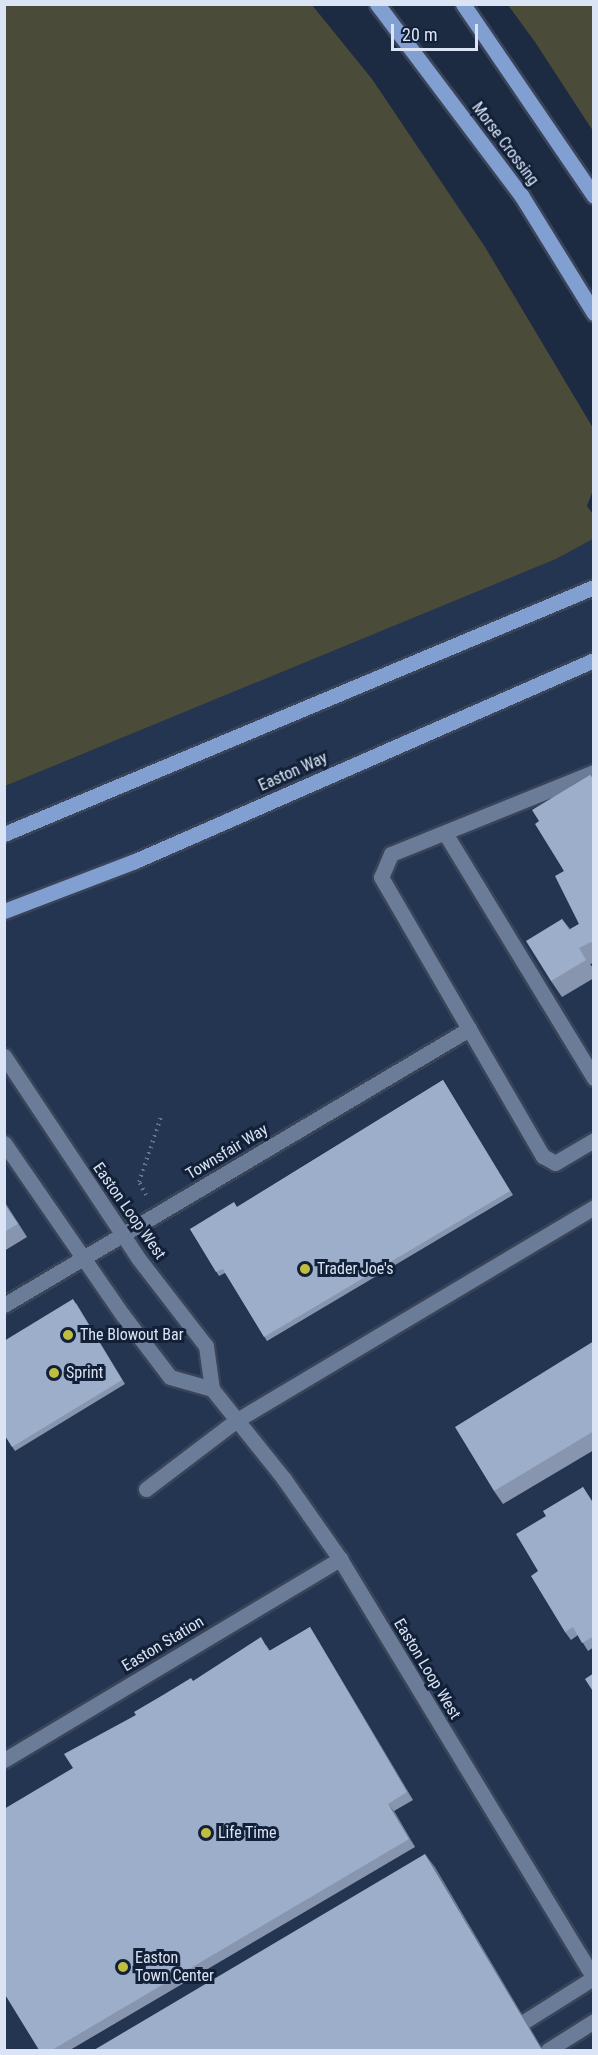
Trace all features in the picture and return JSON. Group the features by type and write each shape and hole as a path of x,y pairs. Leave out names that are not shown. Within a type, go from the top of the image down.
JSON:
{"main road":[{"name":"Morse Crossing","path":"377,4 520,195 594,313"},
{"path":"464,4 594,196"},
{"path":"4,834 594,587"},
{"name":"Easton Way","path":"4,911 135,861 594,660"}],"street":[{"path":"594,772 391,854 381,877 543,1156 555,1163 594,1140"},
{"path":"445,834 594,1078"},
{"name":"Townsfair Way","path":"4,1305 469,1029"},
{"name":"Easton Loop West","path":"4,1056 123,1234 207,1346 212,1389 340,1559 593,1978"},
{"path":"4,1143 171,1377 212,1389"},
{"path":"146,1489 237,1420 594,1207"},
{"name":"Easton Station","path":"4,1760 340,1559"},
{"path":"525,2021 593,1978"},
{"path":"548,2050 594,2021"}],"path":[{"path":"157,1215 139,1182 161,1117"}],"shaded area":[{"path":"593,539 593,2050 5,2050 5,786 556,559"}],"green space":[{"path":"5,4 312,5 372,79 485,247 593,428 593,490 587,506 593,514 593,539 556,559 5,786"},
{"path":"508,5 593,5 593,131 535,42"}],"building":[{"path":"590,775 594,780 594,946 591,942 579,948 586,960 551,981 526,941 562,919 569,930 579,924 555,876 564,871 535,824 539,821 532,810"},
{"path":"443,1080 510,1191 264,1337 223,1269 216,1272 190,1229 234,1202 237,1207"},
{"path":"4,1203 18,1224 4,1232"},
{"path":"73,1299 122,1380 12,1447 4,1434 4,1341"},
{"path":"594,1341 594,1431 494,1491 455,1427"},
{"path":"583,1487 594,1505 594,1636 582,1643 573,1627 565,1632 531,1576 538,1571 516,1534 546,1516 543,1511"},
{"name":"Life Time","path":"310,1627 407,1792 388,1804 409,1839 52,2050 39,2050 4,1993 4,1809 73,1768 64,1754 136,1715 134,1712 191,1678 193,1681 261,1637 269,1651"},
{"path":"594,1673 594,1693 585,1679"},
{"path":"425,1854 542,2050 94,2050"}],"place":[{"name":"Trader Joe's","path":"305,1269"},
{"name":"The Blowout Bar","path":"68,1335"},
{"name":"Sprint","path":"54,1373"},
{"name":"Life Time","path":"206,1833"},
{"name":"Easton Town Center","path":"123,1967"}]}
